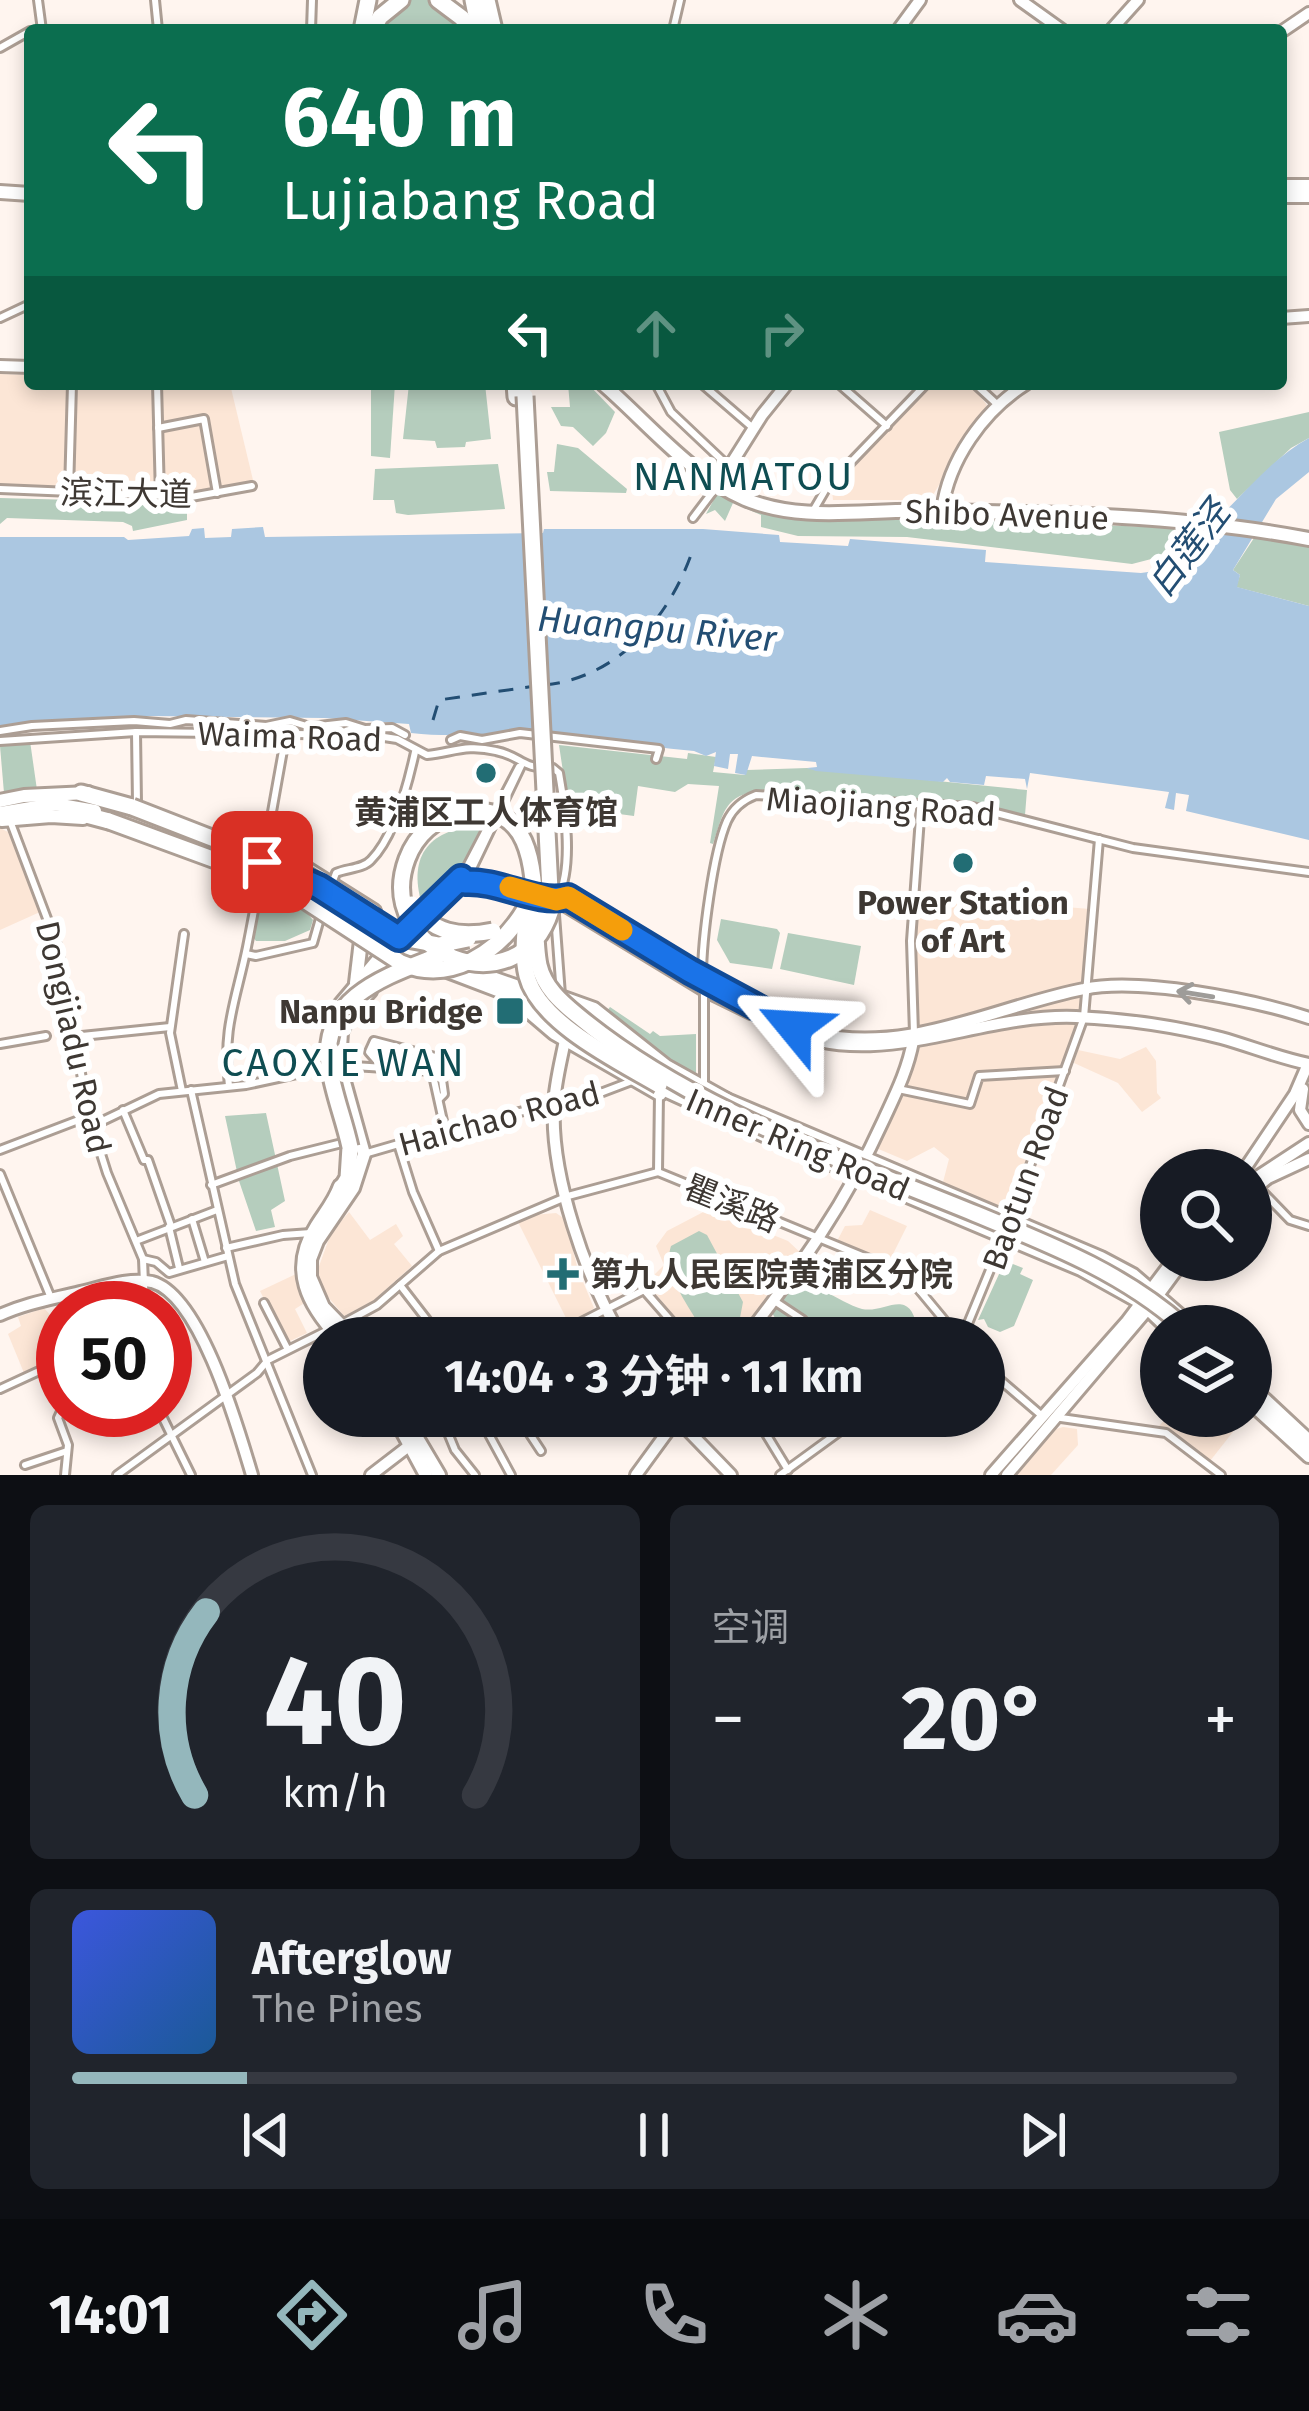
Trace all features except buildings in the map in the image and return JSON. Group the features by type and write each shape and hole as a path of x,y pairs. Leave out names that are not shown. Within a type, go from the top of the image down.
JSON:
{"highway":[{"path":"376,24 401,0"},
{"path":"438,0 473,24"},
{"path":"80,805 278,883 400,963 443,972 464,965 485,952 527,906 532,880 527,848 506,822 484,813 457,814 435,823 415,843 405,866 403,894 411,920 442,954 475,964 501,961 530,946 551,910 520,390"},
{"path":"339,1193 348,1178 354,1148 328,1050 331,1030 343,1009 370,984 494,931 515,910 525,885 524,861 502,829 467,820 440,830 419,854 411,880 422,924 442,944 467,958 513,949 530,932 542,908 520,390"},
{"path":"80,805 135,808 307,875 422,944 439,945 494,931"},
{"path":"494,931 449,932 421,916 407,884 423,839 445,822 484,817 501,824 521,845 532,880"},
{"name":"Inner Ring Road","path":"532,880 532,988 556,1019 650,1080 1081,1264 1146,1305"},
{"path":"356,1183 354,1148 334,1065 334,1043 349,1010 372,989 513,925"},
{"path":"531,947 544,979 583,1017"},
{"path":"531,947 556,987 650,1080"},
{"path":"531,947 524,979 541,1015 650,1080 700,1094"},
{"path":"516,994 554,1002 650,1080"},
{"name":"Inner Ring Road","path":"583,1017 650,1080 1067,1252 1158,1305"},
{"path":"1272,1413 1309,1450"}],"main road":[{"path":"1020,0 1054,24"},
{"path":"1116,24 1138,0"},
{"name":"Shibo Avenue","path":"611,390 764,506 1162,516 1309,536"},
{"name":"Shibo Avenue","path":"620,390 724,477"},
{"path":"724,477 782,390"},
{"path":"942,507 945,488 964,448 1019,390"},
{"path":"3,808 70,800 135,808 327,897 397,943 516,994 650,1080"},
{"path":"3,808 65,804 262,866"},
{"path":"3,808 80,805 262,866 327,897 360,925 516,994 565,1040 650,1080 727,1100 1101,1258 1158,1305"},
{"path":"3,808 80,805"},
{"path":"463,880 556,900 568,897 703,984 815,1033 860,1039 914,1038 1016,1014 1089,987 1171,991 1309,1018"},
{"path":"419,943 433,916 463,880"},
{"path":"354,1148 324,1068 329,1024 355,987 463,880"},
{"path":"327,897 362,942"},
{"path":"354,1148 339,1064 341,1032 397,943 433,916"},
{"path":"355,987 360,925"},
{"path":"397,943 419,943 433,955"},
{"path":"554,1002 700,1094 858,1175 1082,1268 1154,1305"},
{"path":"554,1002 594,1010 700,1094"},
{"path":"1016,1014 1161,1025 1309,1064"},
{"path":"760,1317 820,1239 867,1159 914,1038"},
{"path":"565,1040 554,1103 555,1142 583,1260 610,1317"},
{"path":"1309,1051 1300,1111 1309,1124"},
{"path":"1259,1149 1309,1064"},
{"path":"1272,1170 1309,1143"},
{"path":"1272,1178 1309,1158"},
{"path":"1272,1162 1283,1159"},
{"path":"329,1317 313,1288 310,1259 356,1183"},
{"path":"322,1317 301,1277 303,1255 339,1193"},
{"path":"999,1474 1056,1418 1161,1281"},
{"path":"999,1474 1042,1415 1166,1281"},
{"path":"0,1315 36,1303"},
{"path":"192,1322 226,1394 252,1475"},
{"path":"1272,1407 1309,1433"},
{"path":"408,1437 439,1475"},
{"path":"411,1437 425,1475"},
{"path":"636,1475 663,1437"},
{"path":"696,1437 731,1475"},
{"path":"371,1475 414,1447"},
{"path":"381,1475 414,1447"}],"street":[{"path":"69,492 72,390"},
{"path":"157,390 160,496"},
{"path":"660,390 724,477 693,518"},
{"path":"709,390 753,428"},
{"path":"846,390 887,426"},
{"path":"813,510 827,487 920,390"},
{"path":"982,390 999,406"},
{"path":"158,428 204,419 217,494"},
{"name":"滨江大道","path":"0,489 160,496 217,494 252,486"},
{"path":"0,731 134,721 170,724 186,720 211,725 238,721 266,726 290,721 310,727 383,726 405,735"},
{"path":"135,808 136,732"},
{"name":"Waima Road","path":"0,741 136,732 371,735 398,740 415,752 440,754 464,746 505,753 521,765 553,768 559,773 567,869 556,900 554,1002"},
{"path":"229,1086 225,1040 230,1006 245,954 286,734"},
{"path":"452,740 524,734 658,749 656,759"},
{"path":"245,954 256,956 313,943 341,870 367,865 373,859 394,818 415,752"},
{"path":"463,880 521,765"},
{"name":"Miaojiang Road","path":"700,1094 704,940 724,829 741,803 756,795 974,807 1170,855 1309,872"},
{"path":"914,1038 911,941 922,803"},
{"name":"Dongjiadu Road","path":"3,808 57,945 88,1116 143,1259 143,1281"},
{"name":"Baotun Road","path":"970,1317 1084,1017 1100,839"},
{"path":"184,934 170,1027 235,1284 312,1475"},
{"path":"72,1037 170,1027"},
{"path":"0,1044 46,1036"},
{"path":"410,1068 401,1055 388,1060 372,1057 374,1041 439,1058 444,1094 439,1099"},
{"path":"92,1126 159,1094 229,1086 339,1064 432,1071 445,1130"},
{"path":"898,1089 970,1103 979,1076 1064,1071"},
{"path":"358,1317 440,1251 568,1196 658,1172 650,1080"},
{"name":"Haichao Road","path":"211,1185 290,1156 398,1144 650,1080"},
{"path":"123,1110 148,1160 179,1268"},
{"path":"0,1150 88,1116"},
{"path":"398,1144 440,1251"},
{"name":"瞿溪路","path":"658,1172 906,1274 943,1317"},
{"path":"0,1174 44,1281"},
{"path":"1272,1203 1290,1220 1309,1226"},
{"path":"136,1241 217,1210"},
{"path":"192,1219 205,1262"},
{"path":"143,1259 170,1273 283,1235 312,1233"},
{"path":"400,1285 425,1317"},
{"path":"594,1317 644,1289 670,1317"},
{"path":"773,1300 798,1317"},
{"path":"265,1303 288,1349"},
{"path":"192,1420 268,1360 303,1343"},
{"path":"0,1388 36,1372"},
{"path":"1005,1384 1042,1415 1166,1433 1221,1475"},
{"path":"64,1437 68,1450 65,1475"},
{"path":"117,1475 169,1437 190,1475"},
{"path":"449,1437 475,1475"},
{"path":"490,1437 511,1475"},
{"path":"532,1437 541,1451"},
{"path":"765,1437 784,1473 833,1437"},
{"path":"25,1465 68,1450"}],"shaded area":[{"path":"0,374 24,375 24,390 231,390 253,480 213,491 0,490"},
{"path":"928,390 975,390 987,405 933,495 921,500 833,500 832,490"},
{"path":"0,828 8,832 40,912 0,930"},
{"path":"920,895 1090,909 1084,1011 1008,1215 942,1186 949,1159 934,1147 907,1161 876,1148 919,1049 916,945"},
{"path":"1146,1047 1156,1061 1161,1098 1142,1112 1118,1083 1074,1063 1078,1050 1120,1059"},
{"path":"709,1209 788,1241 803,1255 754,1317 674,1317 647,1282 664,1265 656,1246 667,1231"},
{"path":"870,1210 907,1226 888,1264 836,1243 845,1226 862,1225"},
{"path":"349,1212 370,1240 396,1224 403,1236 394,1244 412,1266 373,1301 344,1316 318,1285 318,1269 331,1233"},
{"path":"556,1213 565,1219 594,1308 582,1317 566,1317 518,1222"},
{"path":"296,1274 306,1302 295,1309 303,1335 286,1343 260,1291"},
{"path":"36,1311 36,1368 24,1373 8,1334 21,1326 18,1317"},
{"path":"1056,1429 1077,1429 1078,1445 1051,1475 1017,1475"},
{"path":"1175,1437 1229,1437 1210,1461"}],"green space":[{"path":"432,0 460,24 382,24 396,6"},
{"path":"371,390 395,390 390,458 371,456"},
{"path":"408,390 486,390 491,439 466,442 465,447 437,448 435,441 403,439"},
{"path":"569,390 594,390 615,412 606,433 593,446 573,427 561,426 551,407 570,407"},
{"path":"1309,412 1309,438 1291,448 1237,499 1230,490 1219,432"},
{"path":"557,444 578,448 627,489 626,493 550,491 547,472 554,472"},
{"path":"498,464 505,509 408,515 396,513 394,500 373,500 375,469"},
{"path":"718,492 756,510 790,518 904,517 1198,529 1159,557 1132,564 907,537 798,536 761,527 761,515 733,503 725,521 715,510 706,514"},
{"path":"0,498 187,503 187,520 133,531 123,522 7,518 0,524"},
{"path":"1256,535 1309,546 1309,606 1236,587 1240,575 1233,570"},
{"path":"30,741 37,790 4,793 0,746"},
{"path":"559,745 687,759 688,753 716,757 713,772 745,775 747,770 807,768 1027,790 1025,815 910,798 761,790 732,801 713,844 719,786 688,784 675,792 638,786 634,816 582,809 582,804 568,805"},
{"path":"482,825 460,872 422,905 418,872 427,847 449,832"},
{"path":"265,891 308,914 313,920 310,930 285,941 256,941 252,936 259,893"},
{"path":"721,919 777,929 772,969 730,963 717,940"},
{"path":"788,933 861,946 854,985 780,969"},
{"path":"610,1007 650,1034 696,1034 696,1073 658,1055 606,1012"},
{"path":"266,1113 285,1201 271,1210 275,1227 256,1231 225,1116"},
{"path":"699,1231 707,1235 743,1302 740,1317 695,1317 670,1267 671,1246"},
{"path":"1005,1261 1023,1268 1020,1274 1033,1280 1014,1326 1005,1330 1005,1317 979,1317"},
{"path":"807,1267 820,1278 825,1292 862,1309 902,1305 914,1317 775,1317 772,1313"}],"water":[{"name":"Huangpu River","path":"1309,438 1309,472 1276,499 1233,570 1240,575 1237,587 1309,606 1309,840 1186,811 1189,795 1176,793 1174,810 1165,808 1169,792 1030,773 1027,789 1025,779 986,776 984,785 947,778 943,782 816,771 807,768 817,767 816,762 752,756 746,775 735,773 738,754 730,754 728,769 714,766 716,752 706,756 513,730 511,734 436,735 411,733 409,724 324,718 151,716 33,722 0,735 0,537 128,540 189,536 192,529 204,528 205,538 231,537 232,529 263,527 265,537 703,529 779,535 780,542 848,546 850,539 986,550 985,562 1141,573 1177,561 1194,545 1193,539 1263,473"}],"ferry route":[{"path":"545,685 597,670 639,638 672,596 694,546"},
{"path":"433,720 439,700 535,686"}],"slow traffic":[{"path":"510,887 556,900 568,897 622,930"}],"place":[{"name":"黄浦区工人体育馆","path":"486,773"},
{"name":"Power Station of Art","path":"963,863"},
{"name":"Nanpu Bridge","path":"510,1011"},
{"name":"第九人民医院黄浦区分院","path":"563,1274"}],"district":[{"name":"NANMATOU","path":"744,476"},
{"name":"CAOXIE WAN","path":"344,1062"}],"route":[{"path":"262,862 319,887 399,938 461,878 556,900 568,897 794,1027"}],"water label":[{"name":"白莲泾","path":"1188,548"}]}
